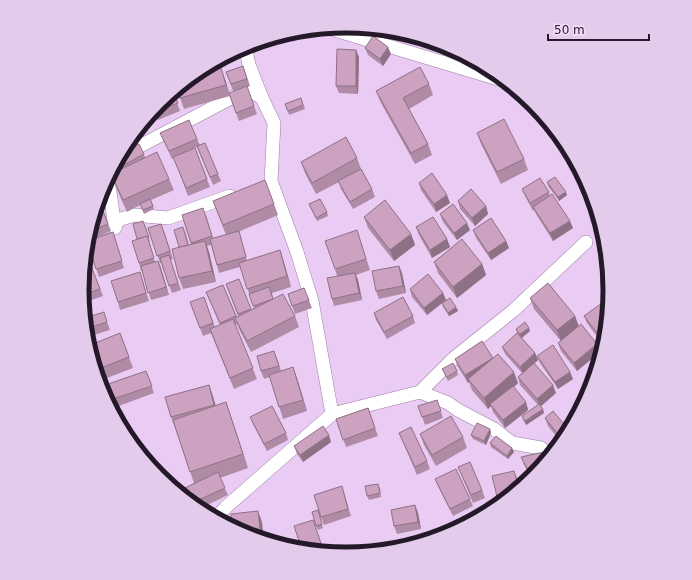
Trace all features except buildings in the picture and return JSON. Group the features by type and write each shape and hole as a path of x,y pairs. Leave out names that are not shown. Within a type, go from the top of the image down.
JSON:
{"street":[{"path":"345,33 489,76"},
{"path":"247,54 249,65 262,98 274,123 271,181 297,252 312,301 332,414"},
{"path":"129,151 248,90 262,98"},
{"path":"256,186 271,181"},
{"path":"110,190 116,228 118,220 134,215 168,218 242,192"},
{"path":"219,514 332,414 420,392 454,358 514,310 586,242"},
{"path":"420,392 448,403 458,410 494,428 512,443 541,448 545,452"}]}
